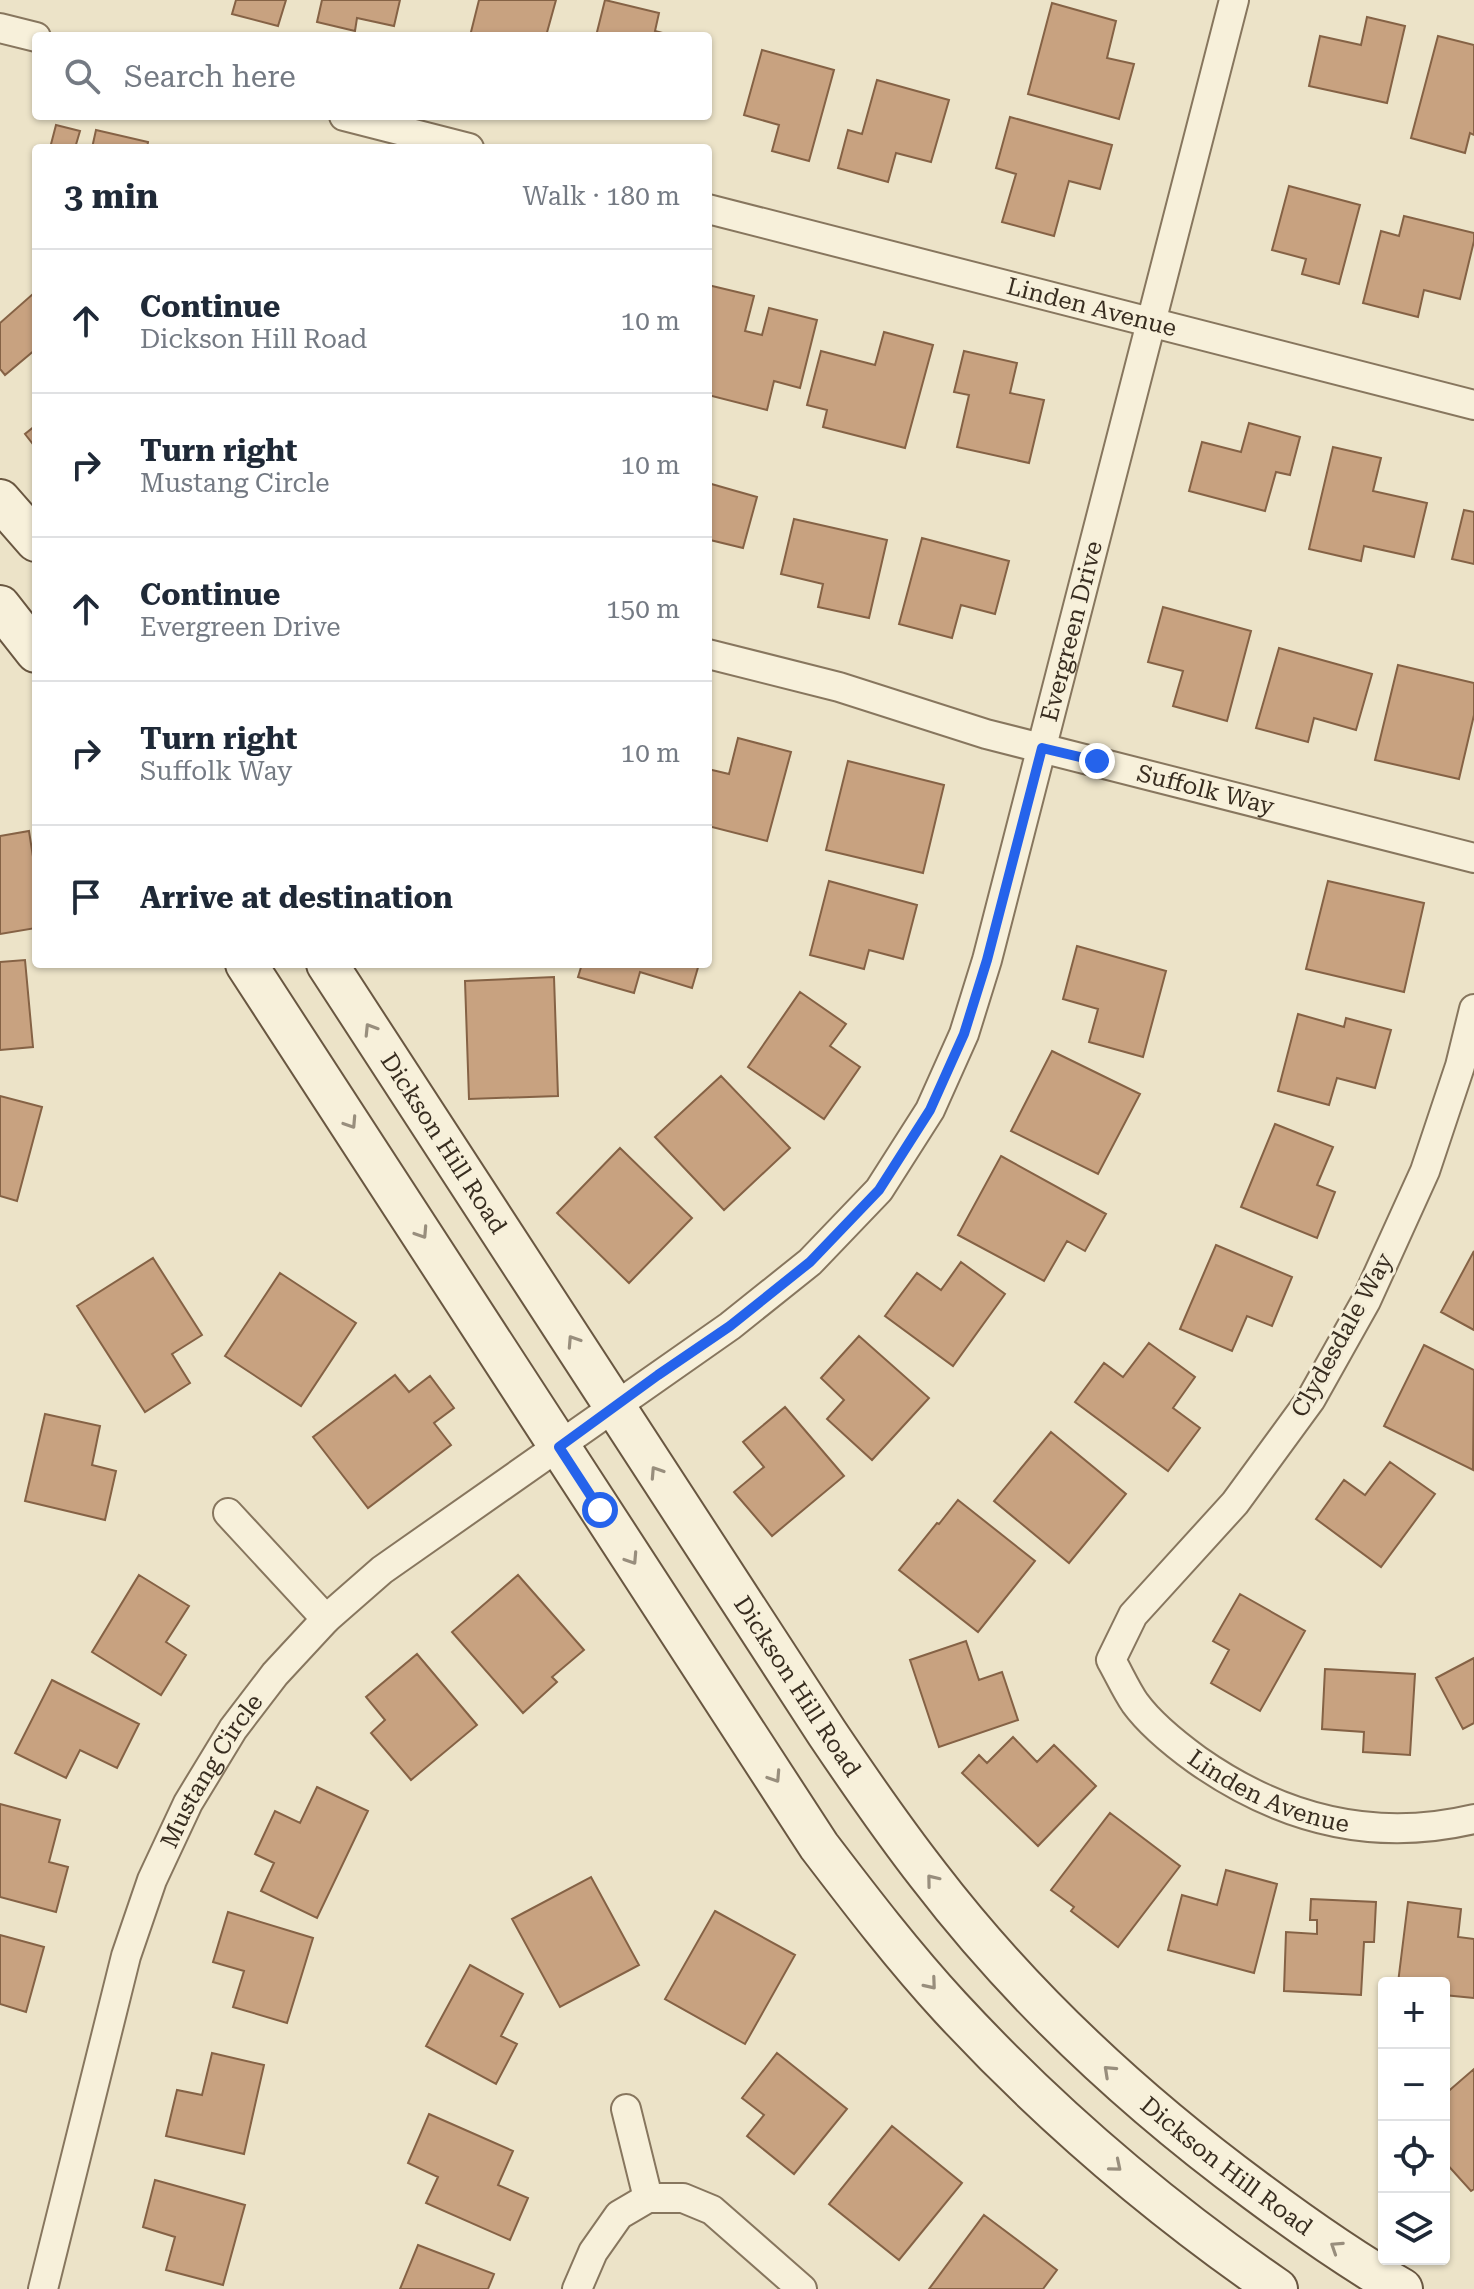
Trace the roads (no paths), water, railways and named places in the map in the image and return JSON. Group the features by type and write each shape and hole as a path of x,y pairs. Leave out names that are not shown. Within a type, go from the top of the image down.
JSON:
{"street":[{"name":"Evergreen Drive","path":"615,1407 730,1326 810,1262 879,1190 930,1110 964,1034 987,960 1234,0"},
{"path":"0,28 32,36"},
{"path":"360,120 453,144"},
{"name":"Linden Avenue","path":"712,210 1474,405"},
{"path":"0,500 32,536"},
{"path":"0,606 32,647"},
{"name":"Suffolk Way","path":"712,655 839,687 972,730 1474,858"},
{"path":"249,968 819,1846 875,1918 949,2006 1026,2085 1093,2147 1163,2205 1277,2289"},
{"name":"Dickson Hill Road","path":"330,968 818,1720 876,1806 931,1879 1002,1962 1135,2096 1307,2229 1402,2289"},
{"name":"Clydesdale Way","path":"1111,1660 1133,1615 1235,1503 1311,1399 1366,1301 1425,1171 1460,1066 1474,1009"},
{"name":"Mustang Circle","path":"43,2289 126,1956 152,1880 188,1803 233,1729 275,1674 326,1619 382,1570 615,1407"},
{"path":"228,1513 326,1619"},
{"name":"Linden Avenue","path":"1111,1660 1135,1703 1174,1743 1220,1776 1264,1800 1310,1818 1359,1826 1453,1824 1474,1819"},
{"path":"626,2109 648,2198"},
{"path":"577,2289 593,2252 619,2215 648,2198 683,2198 712,2210 802,2289"}]}
